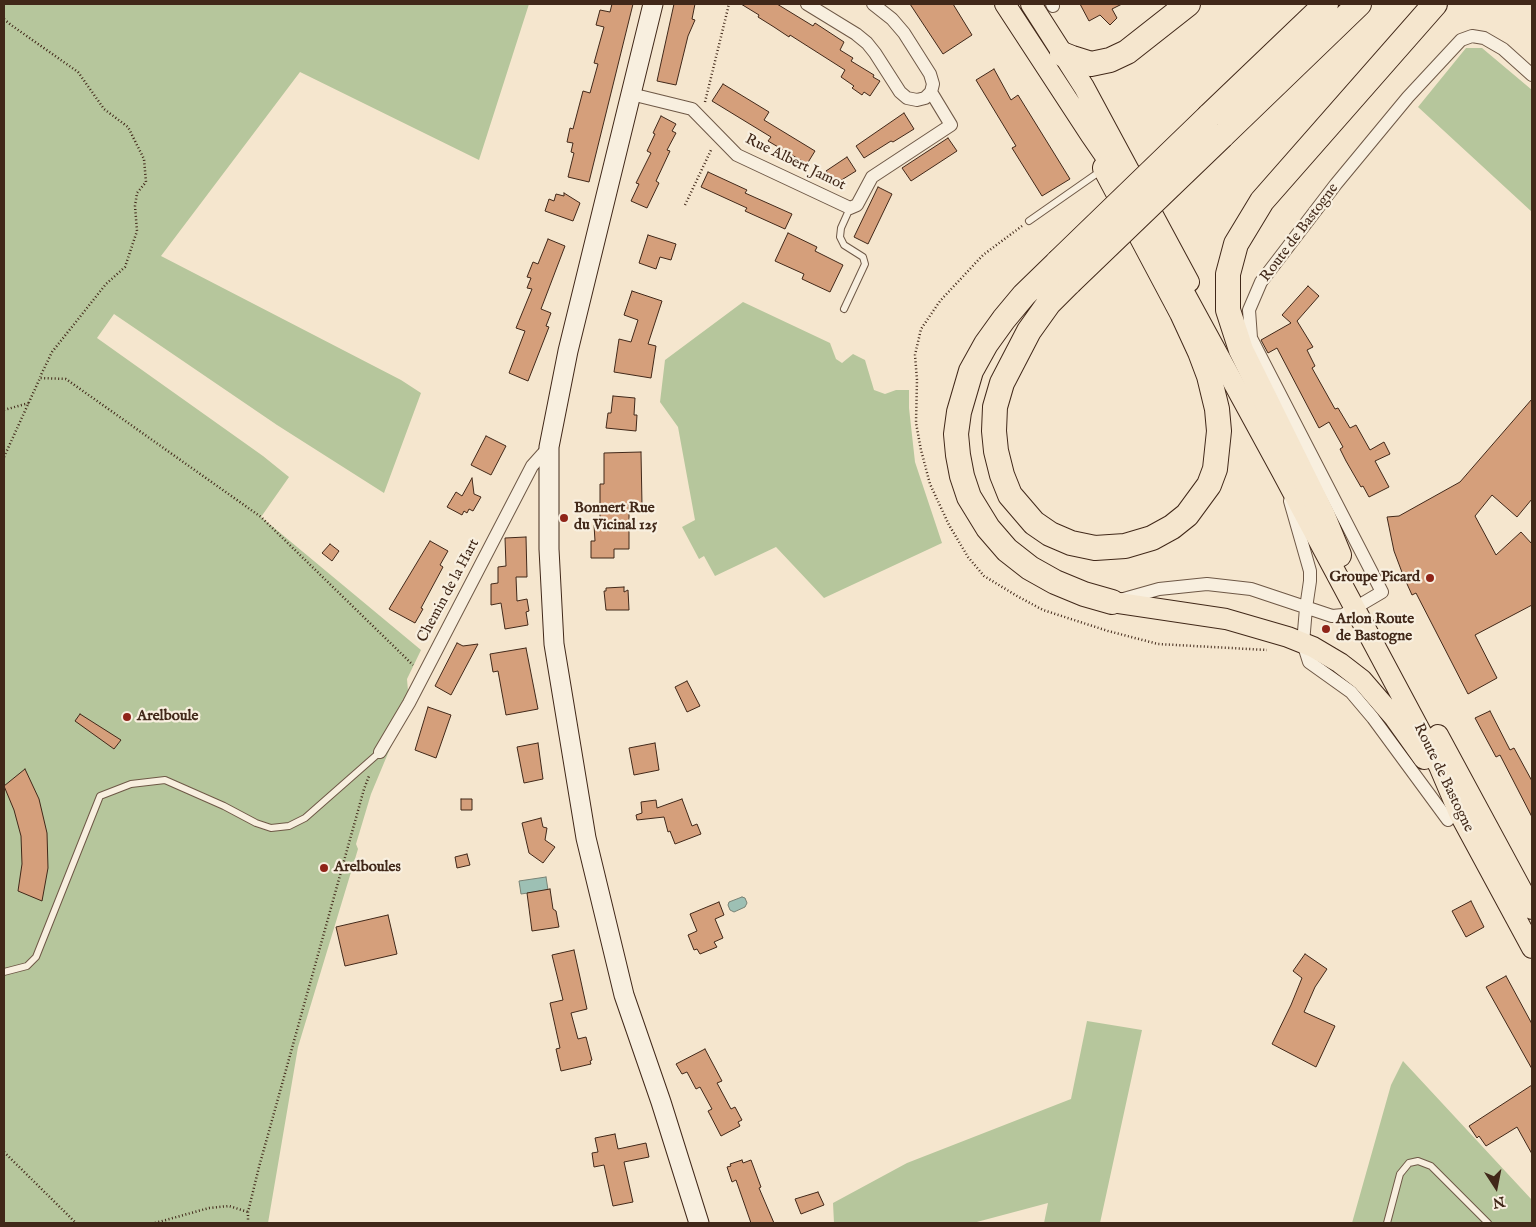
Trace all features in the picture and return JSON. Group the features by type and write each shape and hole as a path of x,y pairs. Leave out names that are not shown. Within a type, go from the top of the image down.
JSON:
{"highway":[{"path":"1062,54 1090,64 1110,60 1127,52 1188,4"},
{"path":"1105,168 1182,314 1200,352 1210,376 1218,409 1219,431 1215,469 1209,485 1187,515 1172,527 1152,538 1125,546 1095,548 1071,543 1050,534 1034,523 1010,495 1002,475 996,451 994,431 995,407 1002,383 1029,331 1049,303 1064,272 1209,116 1326,4"},
{"path":"1112,602 1084,594 1055,582 1030,568 1007,550 988,528 969,497 962,476 956,434 959,412 971,371 986,344 1024,295 1064,272 1222,136 1359,4"},
{"path":"1339,555 1323,516 1241,350 1228,310 1228,274 1236,244 1262,201 1435,4"}],"main road":[{"name":"Route de Bastogne","path":"1005,4 1122,180 1282,472 1359,605 1416,695 1532,909"},
{"name":"Route de Bastogne","path":"1031,4 1084,87 1316,519 1339,555 1359,605 1439,766 1453,817 1532,948"},
{"path":"1090,134 1105,168"},
{"path":"1112,602 1226,619 1288,636 1340,663 1362,680 1394,717 1453,817"}],"street":[{"path":"654,4 568,351 549,447 549,549 554,644 586,838 624,995 661,1102 699,1223"},
{"path":"808,4 867,43 900,92 907,98 917,100 925,98 931,92 933,84 930,74 892,19 873,4"},
{"name":"Route de Bastogne","path":"1359,605 1382,592 1251,338 1249,310 1261,282 1336,184 1408,98 1461,40 1472,36 1484,38 1503,49 1532,75"},
{"name":"Rue Albert Jamot","path":"631,94 692,108 737,155 850,208 857,205 872,177 951,124 931,92"},
{"name":"Chemin de la Hart","path":"380,752 423,675 532,466 549,447"},
{"path":"1282,472 1310,571 1303,643"},
{"path":"1112,602 1159,589 1207,584 1251,590 1332,616 1343,615 1359,605"}],"lane":[{"path":"1029,221 1105,168"},
{"path":"844,309 865,264 863,257 844,245 840,237 841,228 850,208"},
{"path":"4,972 27,966 36,957 100,796 131,784 165,780 256,823 271,828 289,826 305,818 380,752"},
{"path":"1387,1223 1400,1174 1409,1163 1418,1160 1431,1166 1488,1223"}],"path":[{"path":"698,114 706,99 729,4"},
{"path":"4,18 11,26 78,72 104,109 128,127 144,159 146,182 137,193 135,206 137,231 125,267 106,284 52,352 4,457"},
{"path":"685,205 718,135"},
{"path":"40,378 66,379 261,517 423,675"},
{"path":"4,410 28,402"},
{"path":"1064,617 1158,644 1276,651"},
{"path":"248,1223 248,1212 259,1167 364,789 380,752"},
{"path":"4,1152 76,1223"},
{"path":"155,1223 209,1208 229,1206 248,1212"}],"green space":[{"path":"4,4 529,4 479,160 300,72 161,256 401,380 421,393 384,493 277,425 114,314 97,338 263,456 289,477 261,517 421,650 407,679 409,703 371,794 356,844 358,849 298,1047 268,1223 4,1223"},
{"path":"1466,48 1482,48 1532,90 1532,212 1418,107"},
{"path":"743,302 830,343 836,359 842,363 853,354 865,360 874,390 885,394 896,390 909,390 915,462 942,543 824,598 776,547 715,576 704,556 699,559 682,527 695,520 678,427 660,402 665,360"},
{"path":"1087,1021 1142,1030 1100,1223 1044,1223 1048,1203 973,1223 834,1223 833,1203 907,1163 1071,1099"},
{"path":"1403,1061 1532,1200 1532,1223 1352,1223 1391,1085"}],"water":[{"path":"546,877 548,890 521,894 519,881"},
{"path":"742,897 745,898 747,903 745,907 734,912 730,910 729,902"}],"building":[{"path":"612,4 633,4 589,182 568,177 574,153 571,152 573,143 567,142 570,128 573,129 583,91 590,93 598,64 594,63 604,27 596,25 600,10 610,12"},
{"path":"674,4 695,4 692,19 695,20 688,36 676,85 657,81"},
{"path":"741,4 777,4 813,26 815,23 844,42 840,50 853,58 851,61 874,75 873,77 880,81 870,96 864,92 862,95 852,88 854,86 841,77 845,70 790,35 789,37"},
{"path":"910,4 953,4 972,35 943,54"},
{"path":"1080,4 1122,4 1112,9 1117,18 1110,25 1100,15 1089,21"},
{"path":"994,69 1011,100 1018,95 1070,179 1042,196 1012,148 1016,146 976,80"},
{"path":"723,84 769,112 764,120 815,151 807,164 768,141 771,137 712,101"},
{"path":"904,113 914,129 864,158 856,146"},
{"path":"661,116 676,124 672,131 676,133 667,150 670,151 656,181 659,183 647,208 631,201 639,184 636,183 651,153 647,151"},
{"path":"948,138 957,151 911,181 902,168"},
{"path":"847,157 856,171 835,184 826,171"},
{"path":"708,172 747,190 745,193 792,214 785,229 745,211 747,208 701,187"},
{"path":"878,187 892,194 868,244 854,237"},
{"path":"564,193 580,203 573,221 545,211 549,199 554,201 556,194 564,196"},
{"path":"788,233 817,247 815,251 843,265 830,292 802,279 804,274 775,261"},
{"path":"648,235 676,244 671,260 660,257 656,269 639,263"},
{"path":"548,239 565,246 541,309 551,313 546,326 549,327 528,381 509,373 525,331 516,328 532,289 527,288 531,278 527,277 533,262 538,264"},
{"path":"1308,286 1319,296 1297,321 1313,347 1307,350 1315,366 1312,368 1335,409 1338,408 1350,428 1356,425 1370,450 1384,442 1390,454 1375,461 1389,487 1369,497 1346,461 1340,449 1343,447 1329,422 1319,428 1277,348 1268,353 1261,340 1291,323 1282,315"},
{"path":"632,291 662,301 648,344 656,346 651,378 614,372 619,339 631,342 638,320 624,315"},
{"path":"613,396 635,398 634,415 637,415 636,431 606,428 608,413 611,413"},
{"path":"1532,399 1532,499 1517,517 1492,495 1475,516 1496,555 1521,532 1532,544 1532,605 1475,635 1497,678 1468,694 1416,593 1412,595 1394,551 1387,517 1399,516 1460,482"},
{"path":"486,436 506,446 491,475 471,465"},
{"path":"641,452 642,505 629,505 629,549 614,549 614,558 591,558 591,541 595,541 594,525 600,525 600,484 604,484 604,453"},
{"path":"472,478 474,494 481,497 473,511 469,509 467,513 464,511 462,515 447,507 456,492 462,496"},
{"path":"526,537 527,577 516,577 517,601 527,599 529,611 526,612 528,625 505,629 501,603 491,605 491,584 498,583 498,567 506,566 505,538"},
{"path":"430,541 448,551 440,565 443,567 415,623 389,609"},
{"path":"330,544 339,551 332,561 322,553"},
{"path":"624,587 624,592 628,590 629,610 606,610 604,591 606,591 606,588"},
{"path":"457,643 463,646 478,644 451,695 435,686"},
{"path":"526,648 538,709 506,715 498,671 493,672 490,654"},
{"path":"687,681 700,706 687,712 675,687"},
{"path":"428,707 451,715 436,758 415,750"},
{"path":"1490,711 1510,750 1514,748 1532,781 1532,817 1500,755 1496,757 1475,718"},
{"path":"80,714 121,740 114,749 75,721"},
{"path":"538,743 543,779 524,783 517,747"},
{"path":"655,743 659,770 634,775 629,748"},
{"path":"25,769 39,799 47,833 48,868 42,901 18,891 22,864 21,836 14,810 4,786"},
{"path":"461,799 472,799 472,810 461,810"},
{"path":"682,799 692,826 697,824 701,834 675,844 670,831 668,832 664,817 637,820 636,815 642,813 641,802 656,800 657,808"},
{"path":"541,818 543,827 547,828 545,840 555,847 543,863 529,853 522,823"},
{"path":"467,854 470,865 457,868 455,857"},
{"path":"550,889 553,909 556,911 559,927 532,931 527,893"},
{"path":"1471,901 1484,927 1466,937 1452,911"},
{"path":"719,902 724,915 715,919 723,938 714,942 717,947 700,954 697,949 694,950 688,935 697,931 690,914"},
{"path":"388,915 397,954 345,966 336,927"},
{"path":"574,950 587,1009 571,1013 578,1039 586,1037 592,1060 590,1061 591,1064 561,1071 556,1049 560,1048 550,1003 563,1000 552,955"},
{"path":"1305,954 1327,969 1315,987 1304,1012 1335,1026 1316,1067 1272,1044 1302,978 1293,971"},
{"path":"1506,976 1532,1024 1532,1069 1486,987"},
{"path":"705,1049 722,1081 717,1083 731,1109 735,1107 742,1120 738,1122 740,1126 721,1136 708,1111 712,1109 700,1087 696,1089 687,1072 682,1074 676,1064"},
{"path":"1532,1085 1532,1154 1517,1127 1486,1146 1479,1136 1477,1138 1469,1126"},
{"path":"615,1134 618,1149 646,1143 649,1157 624,1162 633,1202 613,1206 604,1165 594,1167 592,1153 598,1152 595,1138"},
{"path":"742,1160 743,1163 751,1160 761,1187 759,1188 774,1223 751,1223 736,1180 732,1182 727,1167"},
{"path":"818,1192 824,1205 801,1214 795,1199"}],"place":[{"name":"Bonnert Rue du Vicinal 125","path":"564,518"},
{"name":"Groupe Picard","path":"1430,578"},
{"name":"Arlon Route de Bastogne","path":"1326,629"},
{"name":"Arelboule","path":"127,717"},
{"name":"Arelboules","path":"324,868"}]}
